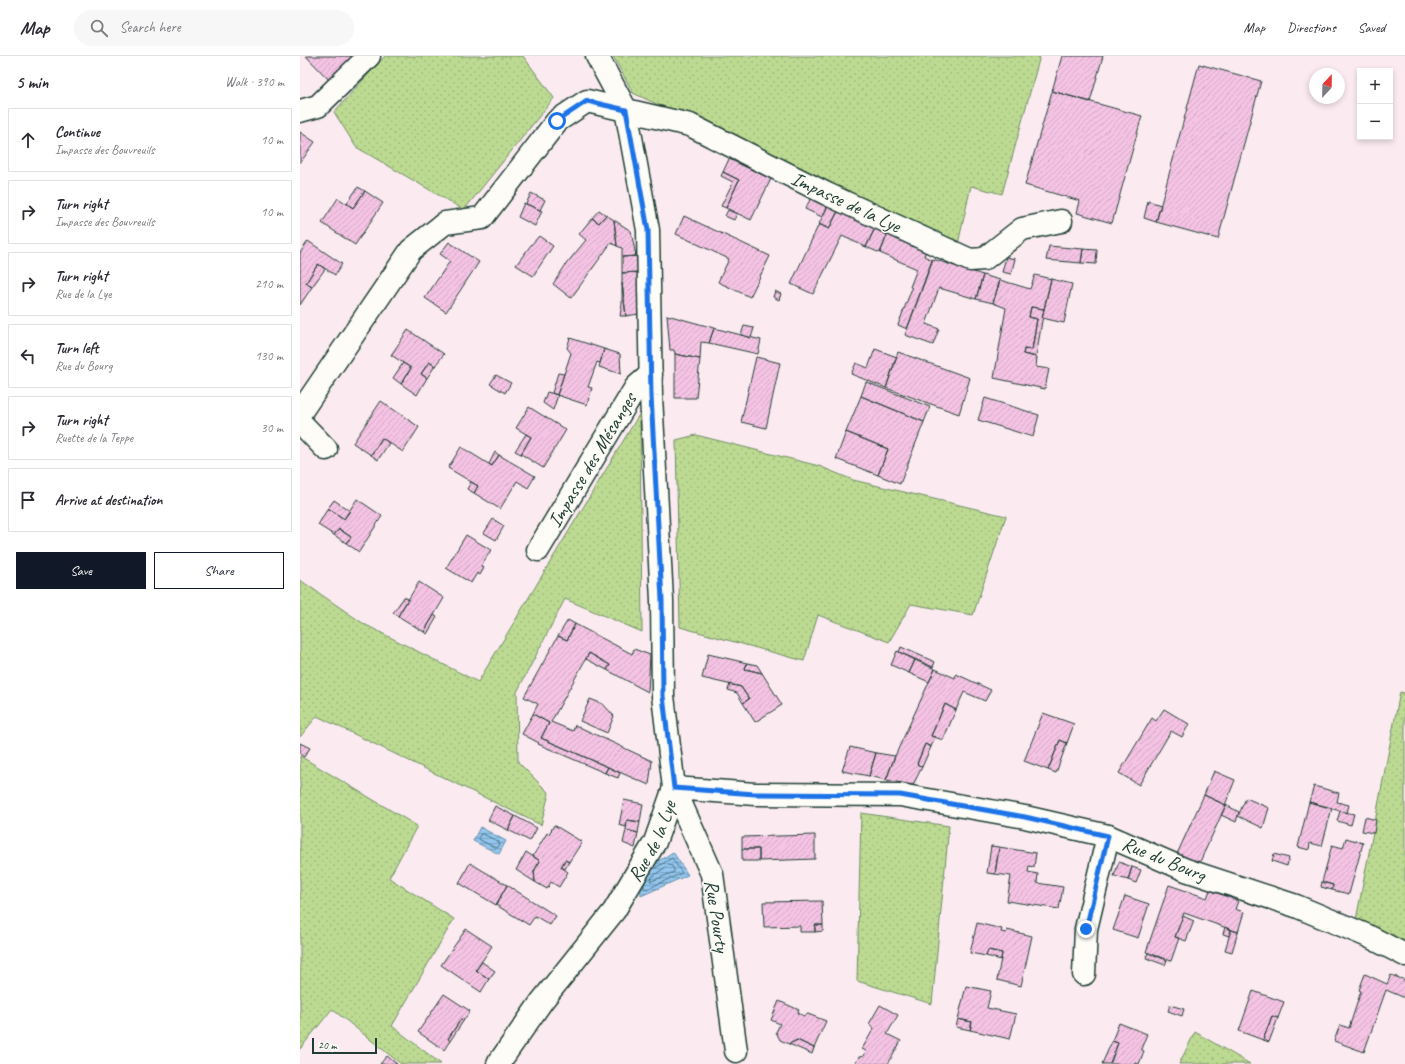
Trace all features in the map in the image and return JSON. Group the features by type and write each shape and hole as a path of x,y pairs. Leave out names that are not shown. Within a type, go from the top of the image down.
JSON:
{"street":[{"path":"300,111 318,106 369,56"},
{"name":"Rue de la Lye","path":"498,1064 542,1001 614,911 655,842 674,788 663,696 662,600 651,374 648,230 626,110 597,56"},
{"name":"Impasse de la Lye","path":"300,413 411,250 445,223 482,218 557,121 587,101 690,126 827,194 970,260 984,259 1022,229 1061,221"},
{"name":"Impasse des Mésanges","path":"538,550 636,387 651,374"},
{"path":"300,422 326,449"},
{"name":"Rue du Bourg","path":"674,788 755,794 900,795 1025,817 1108,836 1186,870 1296,906 1368,936 1405,955"},
{"name":"Rue Pourty","path":"674,788 712,874 736,1051"},
{"path":"1084,974 1086,929 1108,836"}],"green space":[{"path":"385,56 523,56 554,98 464,210 356,147 334,112"},
{"path":"613,56 1040,56 1002,194 971,186 958,244 633,93"},
{"path":"640,413 642,632 565,599 517,692 518,762 549,793 541,825 317,716 300,737 300,580 364,624 478,682"},
{"path":"696,435 819,466 853,480 1006,516 973,615 911,604 889,642 818,615 804,661 680,627 676,440"},
{"path":"1400,692 1405,693 1405,942 1356,920"},
{"path":"300,756 417,826 389,878 454,919 392,1026 441,1064 401,1064 332,1009 300,1049"},
{"path":"861,813 949,826 932,1004 857,981"},
{"path":"1195,1032 1250,1064 1179,1064"}],"water":[{"path":"480,827 506,841 499,854 473,841"},
{"path":"673,852 688,875 641,896 642,880 645,874 654,864"}],"building":[{"path":"306,56 355,56 330,81"},
{"path":"1062,56 1103,56 1090,102 1052,91"},
{"path":"1199,64 1261,81 1218,239 1156,222"},
{"path":"1052,91 1142,116 1112,223 1077,213 1080,201 1025,185"},
{"path":"300,132 315,142 300,163"},
{"path":"729,159 771,179 751,220 726,208 739,180 723,172"},
{"path":"723,172 739,180 726,208 721,206 733,182 721,176"},
{"path":"358,187 365,191 353,208 347,203"},
{"path":"365,191 383,203 355,245 322,223 338,198 353,208"},
{"path":"531,193 545,200 540,210 526,204"},
{"path":"811,198 828,206 822,217 805,209"},
{"path":"1148,201 1161,205 1156,222 1144,218"},
{"path":"524,203 542,211 535,226 518,217"},
{"path":"828,206 838,211 829,229 819,224"},
{"path":"599,210 606,215 599,223 592,218"},
{"path":"728,210 737,214 734,220 725,216"},
{"path":"838,211 875,228 866,247 842,236 813,294 791,284 819,224 829,229"},
{"path":"606,215 614,220 617,246 611,243 571,298 553,284 567,263 586,240 579,234 592,218 599,223"},
{"path":"684,216 770,256 750,297 718,282 729,259 676,234"},
{"path":"614,220 631,231 636,256 622,257 622,248 617,246"},
{"path":"875,228 888,233 880,253 866,247"},
{"path":"888,233 926,251 924,256 932,260 907,329 898,325 912,288 910,287 917,269 880,253"},
{"path":"539,236 553,246 533,276 516,265"},
{"path":"308,241 342,264 335,275 318,264 306,283 312,287 300,305 300,253"},
{"path":"449,242 479,262 446,312 425,298 450,261 440,254"},
{"path":"1049,246 1083,249 1081,263 1046,260"},
{"path":"1083,249 1097,250 1096,264 1081,263"},
{"path":"636,256 639,272 622,273 622,257"},
{"path":"1006,257 1015,259 1011,274 1002,272"},
{"path":"933,259 983,275 976,299 939,288 926,324 939,329 933,345 905,335"},
{"path":"318,264 325,269 312,287 306,283"},
{"path":"639,272 645,313 626,316 622,273"},
{"path":"983,275 1000,280 993,303 976,299"},
{"path":"1035,275 1051,279 1044,309 1031,307 1029,317 1037,319 1032,350 1024,349 1023,354 1037,357 1036,367 1049,369 1045,389 994,378 1006,308 993,303 1000,280 1030,289"},
{"path":"1051,279 1072,284 1064,323 1042,318"},
{"path":"622,283 626,316 620,316 622,304"},
{"path":"775,291 781,294 779,300 773,297"},
{"path":"1031,307 1044,309 1036,357 1023,354 1024,349 1032,350 1037,319 1029,317"},
{"path":"667,315 714,328 709,343 701,342 700,359 675,354 674,350 670,350"},
{"path":"744,326 754,328 751,338 741,335"},
{"path":"714,328 761,340 758,354 709,343"},
{"path":"408,330 444,354 435,366 429,362 421,374 427,378 417,395 401,384 411,368 391,355"},
{"path":"570,338 604,349 600,363 597,362 588,387 592,388 587,405 557,395 571,353 567,348"},
{"path":"604,349 620,354 621,374 599,367"},
{"path":"875,349 897,357 886,388 851,374 856,363 868,368"},
{"path":"898,352 970,378 959,414 886,388"},
{"path":"675,354 700,359 696,398 675,398"},
{"path":"756,357 780,363 766,428 741,422"},
{"path":"429,362 435,366 427,378 421,374"},
{"path":"403,363 411,368 401,384 393,378"},
{"path":"558,373 564,374 557,395 552,393"},
{"path":"496,375 511,383 505,393 490,384"},
{"path":"866,382 930,407 924,422 861,396"},
{"path":"547,392 558,395 553,410 543,403"},
{"path":"861,396 924,422 900,484 878,475 888,449 846,432"},
{"path":"985,398 1039,415 1033,437 978,420"},
{"path":"381,401 419,427 403,452 382,438 371,455 353,443"},
{"path":"529,407 566,430 543,468 521,454 531,437 516,428"},
{"path":"846,432 888,449 878,475 836,459"},
{"path":"526,434 531,437 521,454 515,451"},
{"path":"382,438 389,443 378,460 371,455"},
{"path":"461,447 492,466 499,455 535,476 528,488 517,481 500,509 474,493 478,486 448,468"},
{"path":"495,452 499,455 492,466 489,464"},
{"path":"471,482 478,486 474,493 467,489"},
{"path":"357,499 382,516 359,552 346,543 351,537 339,529 334,535 318,525 328,508 344,519"},
{"path":"334,500 350,511 344,519 328,508"},
{"path":"493,519 504,526 496,540 484,533"},
{"path":"339,529 351,537 346,543 334,535"},
{"path":"466,535 491,550 481,566 484,568 480,575 477,573 471,583 446,568"},
{"path":"419,582 444,598 424,632 398,616"},
{"path":"404,597 408,599 398,616 393,613"},
{"path":"434,615 437,617 427,634 424,632"},
{"path":"568,620 575,624 567,640 558,636"},
{"path":"575,624 632,654 634,649 650,655 648,692 607,670 610,665 589,653 551,722 573,731 575,725 652,761 649,785 541,738 549,723 533,714 538,704 524,697 558,636 567,640"},
{"path":"901,647 935,662 933,667 899,652"},
{"path":"897,651 915,660 909,673 891,665"},
{"path":"589,653 610,665 607,670 586,659"},
{"path":"708,654 747,663 745,669 762,673 782,705 755,722 743,703 749,699 741,687 702,678"},
{"path":"915,660 935,669 929,682 909,673"},
{"path":"747,663 757,665 762,673 745,669"},
{"path":"935,669 955,678 956,674 991,690 985,701 964,692 956,710 945,704 931,736 935,737 931,747 925,744 917,764 922,767 913,785 886,780 895,756"},
{"path":"730,684 741,687 749,699 743,703 737,693 728,690"},
{"path":"590,699 603,704 614,716 607,733 580,721"},
{"path":"945,704 956,710 943,740 931,736"},
{"path":"1164,709 1189,724 1182,737 1171,731 1139,785 1119,773 1152,718 1156,721"},
{"path":"1043,713 1074,724 1067,743 1060,740 1048,770 1024,761"},
{"path":"533,714 549,723 541,738 608,767 605,773 538,744 539,743 522,734"},
{"path":"1060,740 1067,743 1056,773 1048,770"},
{"path":"300,743 310,748 304,757 300,754"},
{"path":"925,744 931,747 922,767 917,764"},
{"path":"850,747 876,753 869,776 842,771"},
{"path":"876,753 895,756 886,780 869,776"},
{"path":"608,767 620,773 618,778 605,773"},
{"path":"1214,771 1235,780 1225,805 1204,795"},
{"path":"1314,786 1339,793 1337,802 1349,805 1347,813 1309,802"},
{"path":"1204,795 1226,805 1199,864 1177,854"},
{"path":"1246,798 1269,808 1263,828 1238,816"},
{"path":"624,800 643,804 640,822 627,820 626,827 619,825"},
{"path":"1309,802 1332,808 1322,846 1310,843 1309,850 1298,847"},
{"path":"1226,805 1239,812 1236,822 1221,815"},
{"path":"495,806 515,816 508,830 488,820"},
{"path":"1340,811 1354,814 1351,825 1337,821"},
{"path":"515,816 537,828 530,841 508,830"},
{"path":"1365,817 1376,820 1374,833 1362,831"},
{"path":"627,820 640,822 638,833 626,830"},
{"path":"554,825 582,842 569,862 565,860 561,867 568,872 559,887 551,882 547,889 535,882 534,871 540,861 533,856 547,833 549,834"},
{"path":"626,830 638,833 635,848 623,843"},
{"path":"815,835 815,859 759,861 759,849 742,849 742,837"},
{"path":"1346,838 1363,843 1349,894 1332,890 1333,885 1322,882 1332,845 1343,848"},
{"path":"991,846 999,847 995,874 987,873"},
{"path":"999,847 1036,853 1034,867 1029,866 1028,872 1038,874 1037,883 1063,887 1059,909 1007,901 1011,876 995,874"},
{"path":"742,849 759,849 759,861 742,861"},
{"path":"526,852 540,861 534,871 535,882 516,870"},
{"path":"1274,854 1289,858 1287,866 1272,861"},
{"path":"565,860 569,862 565,869 561,867"},
{"path":"1119,862 1132,867 1128,880 1114,876"},
{"path":"470,863 507,885 496,905 459,883"},
{"path":"1132,867 1141,870 1136,883 1128,880"},
{"path":"1322,882 1333,885 1332,890 1321,887"},
{"path":"507,885 556,916 550,925 535,916 529,925 496,905"},
{"path":"1169,885 1207,898 1210,890 1238,901 1235,909 1244,912 1238,932 1184,913 1175,937 1179,938 1171,961 1146,952"},
{"path":"1125,896 1149,904 1138,938 1113,930"},
{"path":"822,901 823,925 815,925 815,932 800,932 800,926 764,927 763,902"},
{"path":"1183,916 1194,921 1186,941 1175,937"},
{"path":"977,923 1002,929 1001,932 1006,933 1007,930 1032,936 1021,986 997,980 1002,953 988,950 986,956 970,953"},
{"path":"815,925 823,925 823,931 815,932"},
{"path":"1225,927 1231,930 1229,936 1223,934"},
{"path":"466,929 492,946 476,970 489,979 481,992 441,965"},
{"path":"1231,930 1238,932 1232,952 1225,950"},
{"path":"988,950 1002,953 1001,960 986,956"},
{"path":"1148,953 1167,960 1165,965 1146,958"},
{"path":"482,962 495,971 489,979 476,970"},
{"path":"1365,974 1387,984 1391,975 1405,980 1405,998 1386,990 1364,1052 1334,1041 1340,1025 1349,1028 1361,991 1359,990"},
{"path":"966,986 991,991 987,1008 1016,1014 1010,1039 970,1030 972,1022 958,1019"},
{"path":"1253,991 1284,1002 1278,1018 1272,1016 1263,1040 1239,1031"},
{"path":"444,994 470,1011 464,1020 461,1019 448,1039 450,1041 444,1050 418,1032"},
{"path":"779,1001 799,1010 798,1013 804,1016 808,1014 826,1021 814,1048 797,1040 789,1044 780,1040 776,1032 780,1024 771,1020"},
{"path":"880,1005 898,1015 887,1034 901,1041 888,1064 855,1064 859,1057 864,1056 866,1051 862,1049 874,1028 869,1024"},
{"path":"1170,1005 1184,1009 1182,1016 1168,1011"},
{"path":"1272,1016 1278,1018 1269,1042 1263,1040"},
{"path":"461,1019 464,1020 450,1041 448,1039"},
{"path":"958,1019 972,1022 970,1030 956,1027"},
{"path":"1119,1023 1147,1034 1141,1049 1144,1051 1139,1064 1110,1064 1118,1043 1112,1041"},
{"path":"797,1040 814,1048 812,1054 789,1044"},
{"path":"1112,1041 1118,1043 1110,1064 1102,1064"},
{"path":"387,1056 397,1064 380,1064"}],"route":[{"path":"557,121 587,101 626,110 648,230 651,396 662,600 663,696 674,788 755,794 900,795 1025,817 1108,836 1086,929"}]}
